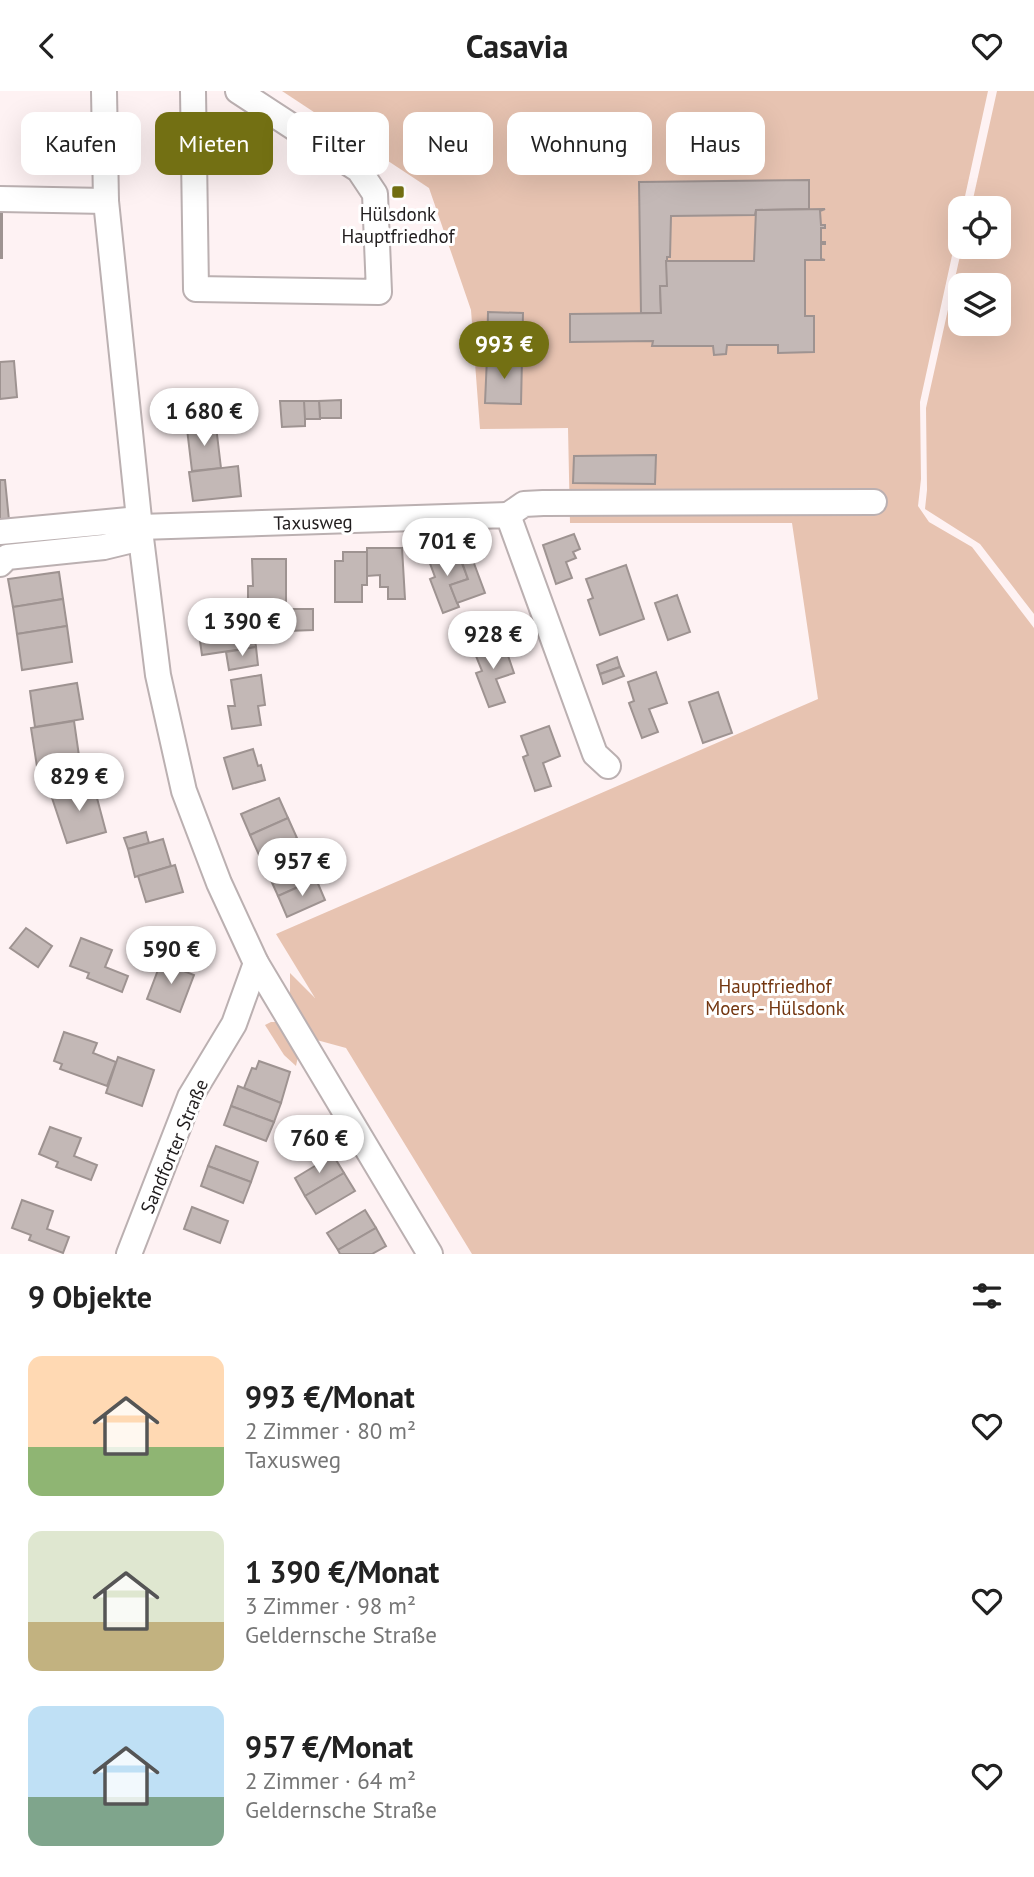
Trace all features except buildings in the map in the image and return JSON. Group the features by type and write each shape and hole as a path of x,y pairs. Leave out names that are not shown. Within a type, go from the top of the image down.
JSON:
{"street":[{"path":"104,91 106,201 140,528 158,675 184,791 219,883 256,963 430,1254"},
{"path":"193,91 196,289 379,292 375,194 359,170 238,91"},
{"path":"0,199 106,201"},
{"name":"Taxusweg","path":"140,528 508,515 524,504 543,503 874,502"},
{"path":"508,515 595,754 608,766"},
{"path":"0,532 140,528"},
{"path":"0,563 7,557 104,547 140,528"},
{"name":"Sandforter Straße","path":"129,1254 190,1097 234,1024 256,963"}],"green space":[{"name":"Hauptfriedhof Moers - Hülsdonk","path":"282,91 988,91 965,196 948,196 948,259 951,259 920,402 921,479 918,506 929,522 972,547 1034,628 1034,1254 472,1254 346,1048 313,1039 290,998 290,973 315,998 276,934 818,699 792,523 570,523 568,428 480,429 471,310 429,188 409,175 493,175 493,112 403,112 403,171 389,162 389,112 314,112"},
{"path":"997,91 1034,91 1034,614 980,544 925,509 926,408 948,310 948,336 1011,336 1011,273 956,273 959,259 1011,259 1011,196 974,196"},
{"path":"277,1022 300,1047 296,1066 284,1055 265,1025"}],"place":[{"name":"Hülsdonk Hauptfriedhof","path":"398,192"}]}
